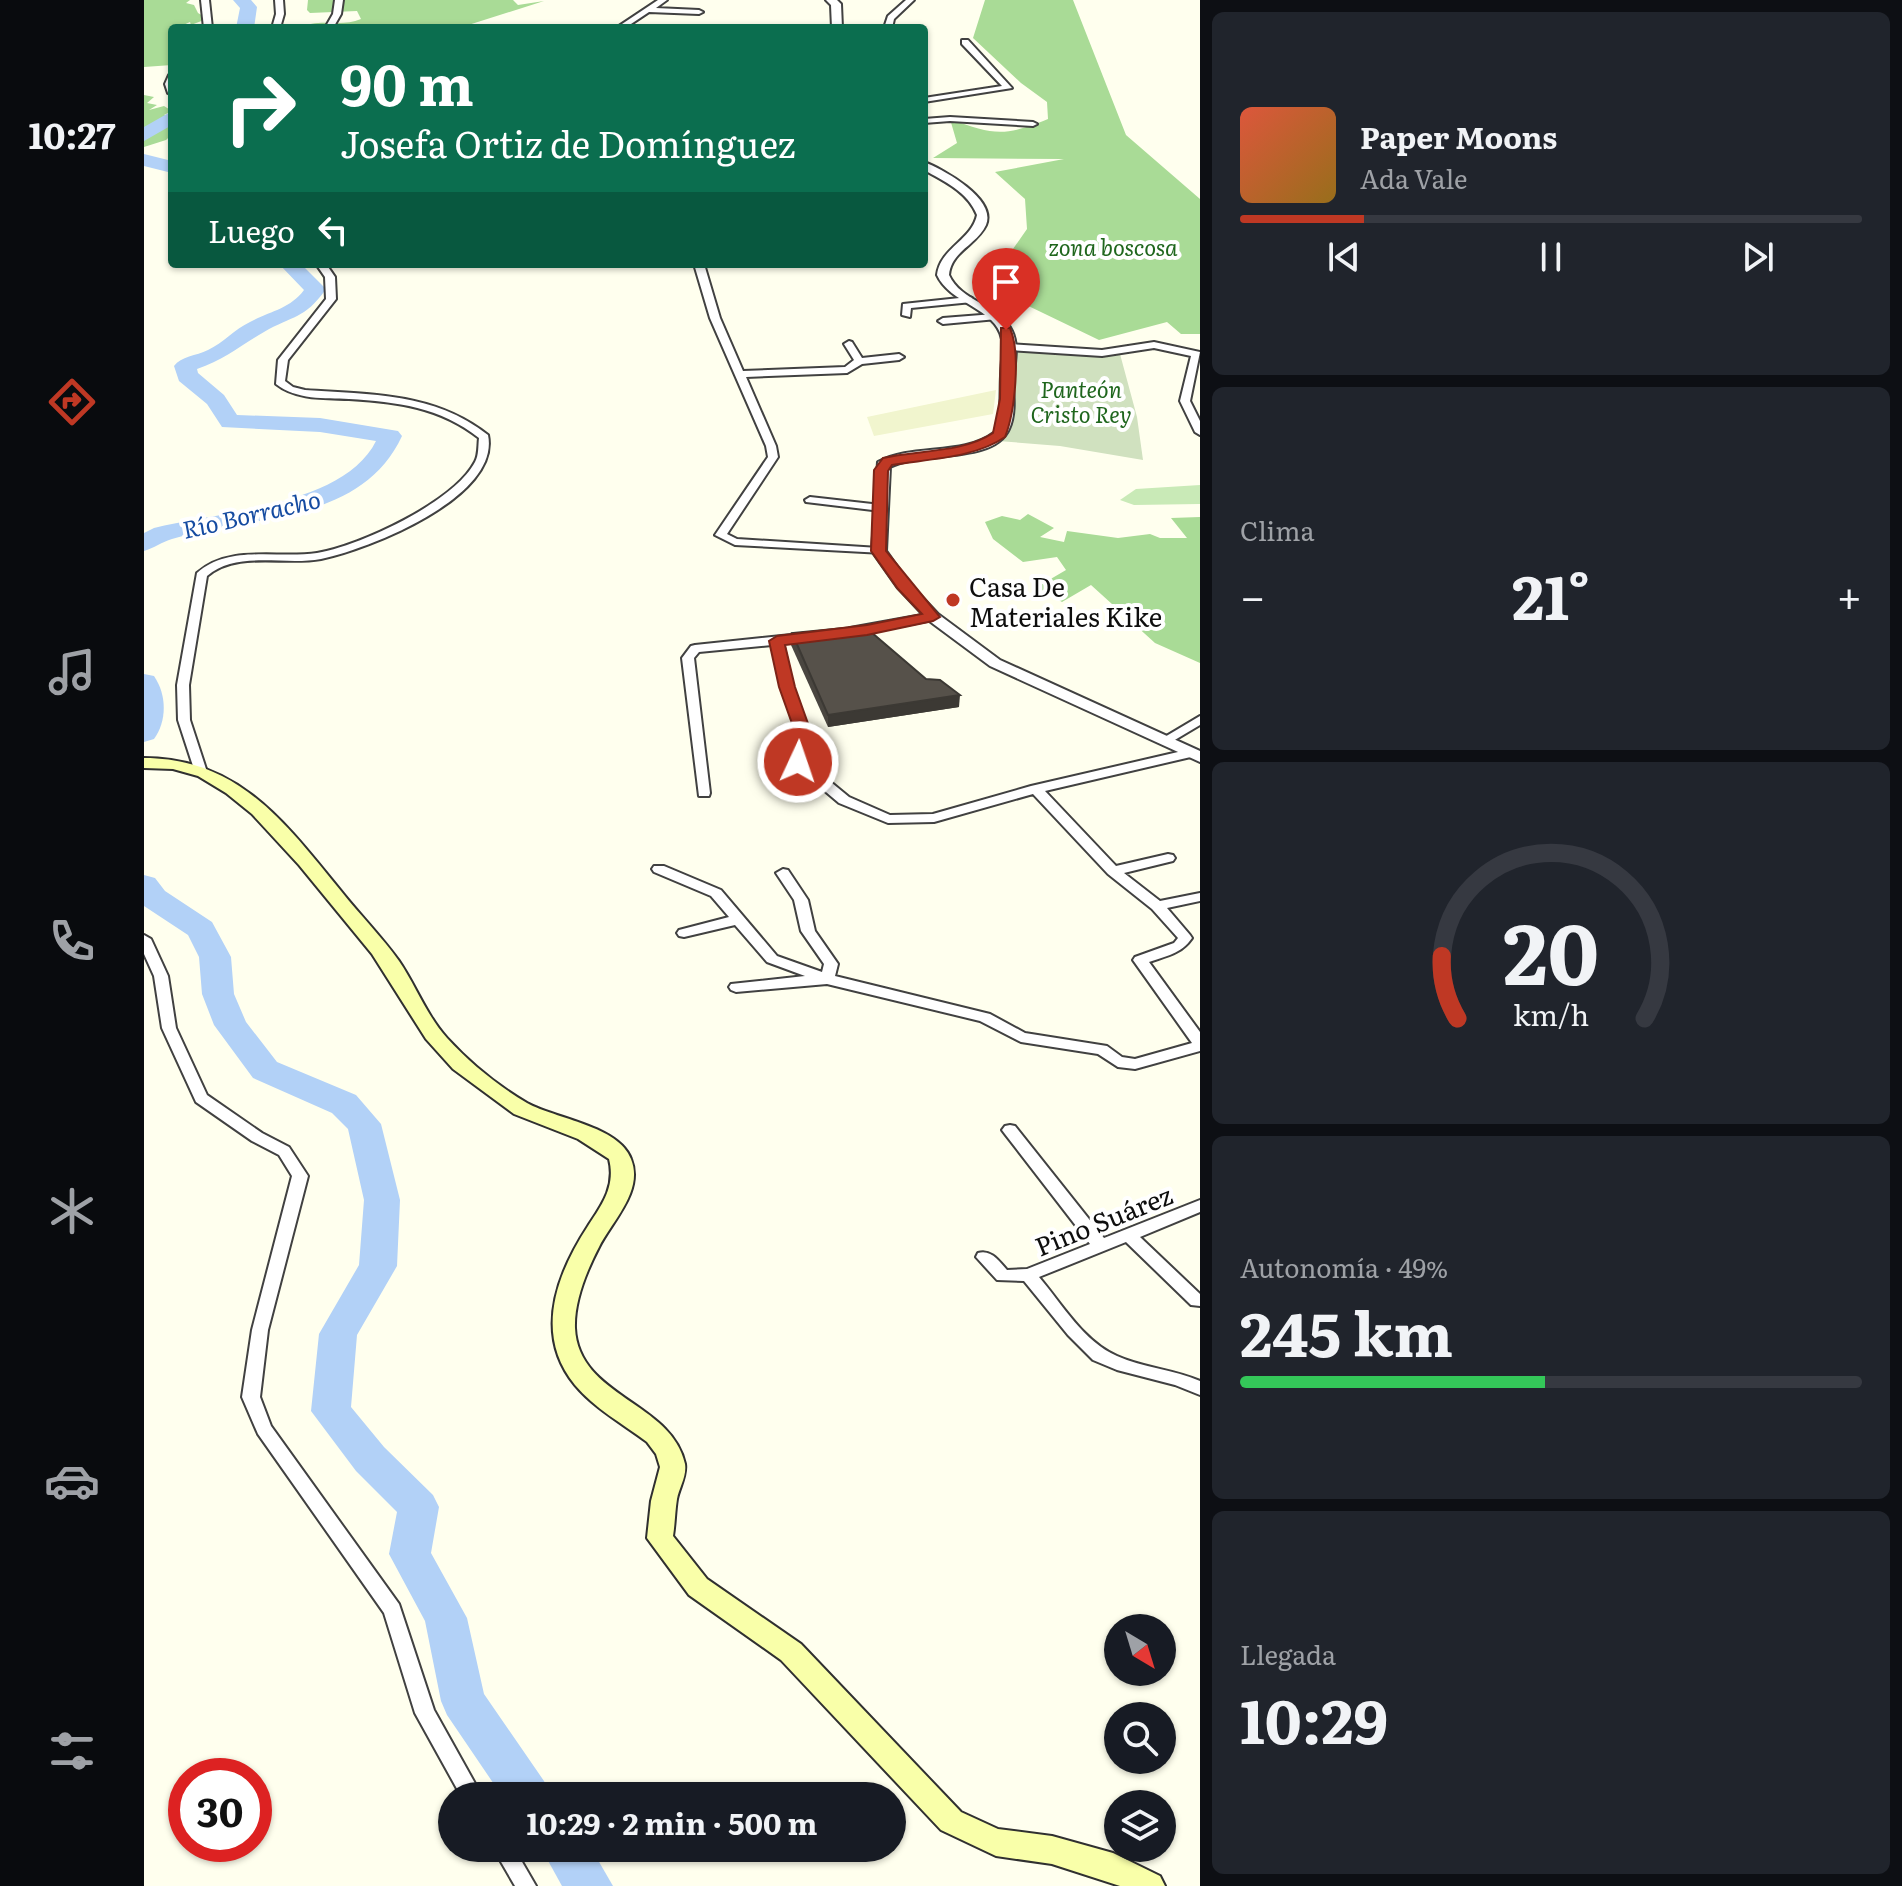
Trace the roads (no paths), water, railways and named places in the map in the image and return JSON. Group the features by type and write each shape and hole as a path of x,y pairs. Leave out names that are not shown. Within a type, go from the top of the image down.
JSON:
{"main road":[{"path":"144,763 174,762 200,769 270,820 297,847 381,952 438,1041 469,1071 498,1095 536,1116 589,1136 619,1155 624,1173 615,1202 587,1246 570,1293 562,1328 569,1360 590,1387 657,1435 667,1449 673,1468 665,1497 660,1538 698,1587 791,1652 951,1821 996,1842 1052,1850 1113,1867 1150,1886"}],"street":[{"path":"205,0 208,24"},
{"path":"277,24 279,0"},
{"path":"331,24 339,0"},
{"path":"626,24 663,0"},
{"path":"834,0 837,24"},
{"path":"889,24 891,18 910,0"},
{"path":"648,10 699,12"},
{"path":"928,99 1008,88 965,42"},
{"path":"928,121 1033,124"},
{"path":"928,168 961,189 982,212 981,222 974,233 942,270 944,279 953,289 994,317 1006,330 1009,347 1007,399 1000,435 990,441 888,461 881,470 879,551 903,585 933,617 995,663 1195,755"},
{"path":"200,769 184,720 183,685 201,575 206,568 233,559 318,556 347,548 392,529 456,491 482,459 484,437 470,423 444,411 406,402 305,393 289,389 280,382 283,360 331,299 330,277 324,268"},
{"path":"702,268 715,318 773,457 721,535 735,542 879,551"},
{"path":"907,315 906,306 969,300"},
{"path":"943,321 994,317"},
{"path":"849,344 859,361"},
{"path":"1009,347 1102,353 1154,345 1198,355 1185,401 1200,432"},
{"path":"739,374 837,372 854,367 859,361 899,357"},
{"path":"810,500 881,508"},
{"path":"837,634 933,617"},
{"path":"867,630 878,639"},
{"path":"704,793 688,658 695,649 822,635"},
{"path":"777,641 787,687 803,732 795,751 798,762 844,800 888,819 914,820 957,813 1036,789 1195,755"},
{"path":"1164,741 1200,720"},
{"path":"659,869 716,893 772,959 827,979 985,1017 1021,1037 1102,1050 1118,1062 1135,1064 1200,1045 1141,965 1143,957 1184,943 1182,934 1157,906 1113,871 1036,789"},
{"path":"1113,871 1168,858"},
{"path":"783,873 801,900 808,931 831,964 827,979"},
{"path":"1157,906 1200,897"},
{"path":"684,933 737,920"},
{"path":"144,939 161,976 169,1028 201,1098 257,1137 284,1151 300,1176 260,1330 251,1397 264,1429 392,1610 425,1713 464,1782"},
{"path":"736,987 827,979"},
{"path":"1010,1130 1101,1246"},
{"name":"Pino Suárez","path":"984,1257 1003,1276 1028,1275 1200,1206"},
{"path":"1128,1235 1197,1301"},
{"path":"1028,1275 1096,1354 1139,1372 1184,1379 1200,1388"},
{"path":"511,1862 526,1886"}],"waterway":[{"name":"Río Borracho","path":"241,0 249,7 244,24"},
{"name":"Río Borracho","path":"144,135 168,120"},
{"name":"Río Borracho","path":"144,160 168,166"},
{"name":"Río Borracho","path":"144,543 163,533 265,514 335,493 381,455 390,436 320,425 230,422 216,400 187,376 185,366 216,355 258,326 284,317 305,303 315,289 293,268"},
{"name":"Río Borracho","path":"144,682 151,714 144,733"},
{"name":"Río Borracho","path":"144,885 154,898 201,929 215,957 218,994 231,1025 265,1070 344,1104 364,1124 382,1200 378,1266 338,1334 331,1411 370,1459 418,1507 410,1554 446,1618 463,1701 518,1782"},
{"name":"Río Borracho","path":"573,1862 589,1886"}],"place":[{"name":"Casa De Materiales Kike","path":"953,600"}],"park label":[{"name":"zona boscosa","path":"1113,246"},
{"name":"Panteón Cristo Rey","path":"1081,400"}]}
